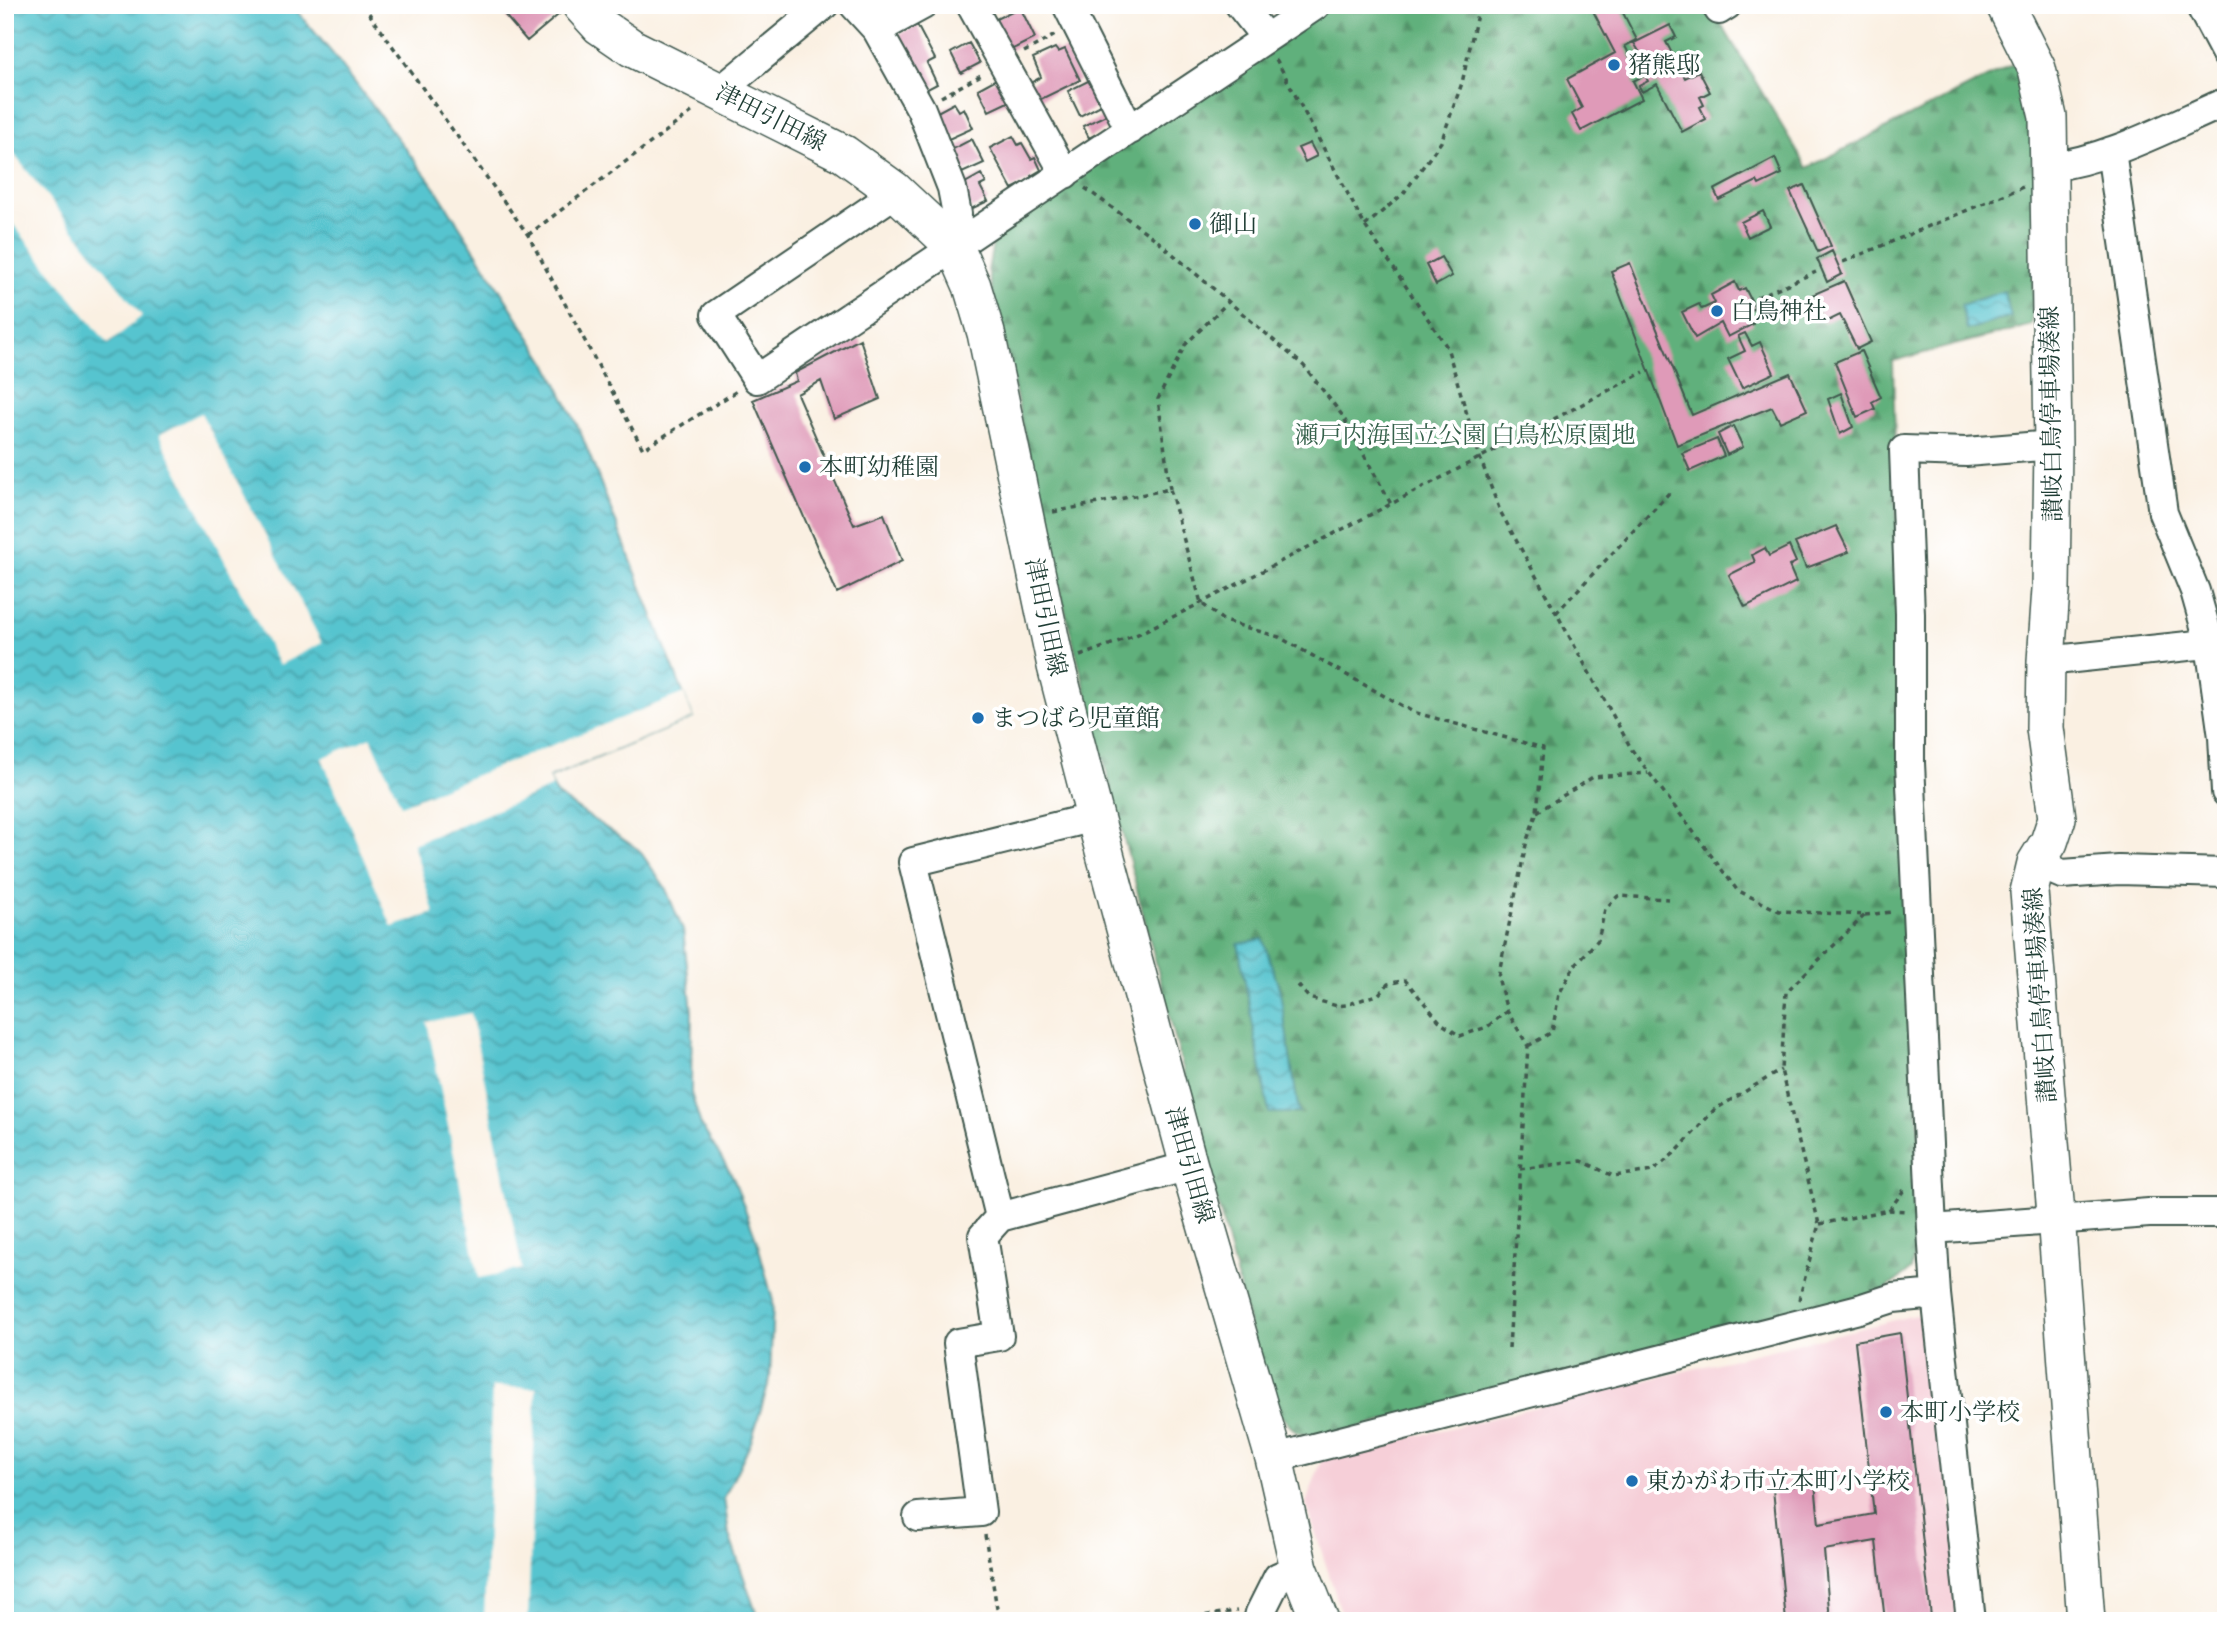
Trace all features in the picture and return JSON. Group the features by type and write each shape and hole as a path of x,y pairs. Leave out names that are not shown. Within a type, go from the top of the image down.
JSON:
{"main road":[{"name":"津田引田線","path":"581,5 600,26 632,48 844,154 894,190 955,247 972,286 986,332 1056,666 1095,817 1189,1166 1274,1458 1300,1568 1320,1621"},
{"name":"讃岐白鳥停車場湊線","path":"2004,5 2037,69 2048,117 2053,445 2045,728 2057,818 2049,842 2036,863 2029,892 2086,1621"}],"street":[{"path":"720,91 824,5"},
{"path":"854,5 877,30 921,109 952,188 957,214 955,247"},
{"path":"877,30 923,5"},
{"path":"971,5 1065,174"},
{"path":"1067,5 1130,130"},
{"path":"1240,5 1266,38"},
{"path":"894,190 891,197 716,315 757,379 1316,5"},
{"path":"1716,5 1719,10 1727,5"},
{"path":"2200,5 2226,54"},
{"path":"2048,172 2111,151 2226,102"},
{"path":"2111,151 2163,513 2218,643 2226,792"},
{"path":"1970,1621 1936,1294 1911,773 1910,614 1904,450 1966,452 2053,445"},
{"path":"2046,661 2218,643"},
{"path":"1000,1217 913,862 1095,817"},
{"path":"2036,863 2062,874 2119,870 2226,873"},
{"path":"918,1517 981,1512 958,1343 999,1336 983,1236 1000,1217 1189,1166"},
{"path":"1932,1221 2056,1220 2149,1213 2226,1213"},
{"path":"1274,1458 1894,1298 1936,1294"},
{"path":"1259,1617 1278,1577 1300,1568"}],"path":[{"path":"363,5 528,235 643,449 757,379"},
{"path":"1365,226 1403,194 1441,142 1462,83 1479,5"},
{"path":"1266,38 1365,226 1447,347 1480,458 1500,511 1632,750 1737,890 1779,911 1865,915 1786,992 1781,1070 1819,1224 1792,1326"},
{"path":"528,235 720,91"},
{"path":"1843,262 2048,172"},
{"path":"1065,174 1154,238 1304,366 1342,415 1391,504"},
{"path":"1757,297 1816,272"},
{"path":"1228,302 1185,345 1158,399 1170,489 1201,603 1224,621 1279,638 1413,712 1543,748 1537,812 1527,840 1497,977 1507,1011 1528,1045 1509,1348"},
{"path":"1056,666 1136,635 1201,603 1644,372"},
{"path":"1025,518 1170,489"},
{"path":"1556,613 1670,492"},
{"path":"1537,812 1593,777 1649,773"},
{"path":"1528,1045 1552,1032 1559,994 1575,965 1598,940 1605,909 1618,896 1669,899"},
{"path":"1298,985 1309,998 1337,1006 1379,995 1388,984 1405,980 1441,1023 1460,1036 1487,1027 1507,1011"},
{"path":"1520,1169 1582,1161 1613,1176 1653,1171 1678,1150 1714,1110 1781,1070"},
{"path":"1819,1224 1889,1210 1932,1221"},
{"path":"981,1512 999,1621"},
{"path":"1166,1621 1242,1610 1259,1617"}],"shaded area":[{"name":"東かがわ市立本町小学校","path":"1932,1311 1964,1621 1344,1621 1306,1503 1322,1459"}],"green space":[{"name":"瀬戸内海国立公園 白鳥松原園地","path":"1330,5 1710,5 1807,168 2020,61 2036,120 2032,325 1893,361 1905,856 1923,1213 1911,1270 1883,1291 1323,1437 1297,1433 1272,1406 1262,1375 1057,579 988,270 995,233"}],"water":[{"path":"5,5 292,5 434,186 549,367 580,431 693,718 549,778 557,795 639,850 665,887 683,930 692,1011 691,1093 701,1125 733,1177 757,1241 773,1301 770,1379 751,1442 724,1498 729,1535 759,1621 5,1621"},
{"path":"2004,291 2011,317 1967,330 1961,305"},
{"path":"1263,939 1280,991 1299,1113 1269,1113 1238,944"}],"pier":[{"path":"5,143 142,316 108,344 5,214"},
{"path":"201,413 322,643 279,665 159,435"},
{"path":"684,693 693,718 549,777 553,787 413,844 434,913 392,927 322,758 371,737 401,805"},
{"path":"471,1013 522,1269 479,1278 427,1022"},
{"path":"492,1387 536,1388 528,1621 484,1621"}],"building":[{"path":"496,5 570,5 527,41"},
{"name":"猪熊邸","path":"1610,5 1619,5 1637,40 1625,46 1641,77 1633,81 1642,99 1581,131 1572,114 1582,108 1567,79 1615,53 1594,13"},
{"path":"1020,7 1035,38 1009,51 994,20"},
{"path":"917,25 935,59 927,63 937,84 922,92 894,37"},
{"path":"1670,25 1676,37 1666,42 1685,78 1699,71 1710,92 1700,97 1704,105 1700,107 1706,119 1682,132 1657,84 1642,92 1639,86 1648,81 1635,56 1640,53 1634,43"},
{"path":"969,43 980,63 961,73 951,53"},
{"path":"1055,48 1058,52 1065,49 1080,80 1033,103 1025,86 1041,77 1033,58"},
{"path":"1000,77 1010,101 989,111 978,89"},
{"path":"1090,80 1103,104 1080,116 1068,91"},
{"path":"954,103 959,111 964,108 973,128 942,142 928,117"},
{"path":"1110,113 1113,118 1109,120 1112,126 1089,138 1083,126"},
{"path":"1013,136 1018,145 1022,143 1031,159 1035,157 1041,170 1031,176 1032,179 1012,189 990,148"},
{"path":"972,139 984,163 962,173 951,150"},
{"path":"1310,143 1317,156 1305,162 1298,148"},
{"path":"1775,158 1782,174 1759,185 1757,181 1719,200 1714,190"},
{"path":"981,174 986,183 980,186 988,201 971,209 960,186"},
{"path":"1804,185 1831,246 1818,252 1790,191"},
{"path":"1763,211 1770,226 1748,237 1741,222"},
{"path":"1832,251 1842,274 1827,282 1817,259"},
{"path":"1441,257 1452,276 1436,285 1426,265"},
{"path":"1630,263 1692,415 1790,373 1807,410 1780,422 1772,407 1677,445 1611,271"},
{"path":"1844,281 1871,342 1857,349 1840,315 1824,323 1812,295"},
{"name":"白鳥神社","path":"1735,282 1739,291 1745,288 1755,308 1747,312 1753,324 1728,337 1721,323 1695,338 1682,312 1699,304 1702,309 1715,303 1711,295"},
{"path":"1745,333 1752,346 1760,342 1774,373 1742,388 1728,359 1745,351 1738,336"},
{"name":"本町幼稚園","path":"860,339 880,399 834,419 821,381 797,394 854,525 884,514 902,561 837,593 753,400 797,381 795,373"},
{"path":"1861,351 1881,397 1872,402 1875,409 1857,417 1835,362"},
{"path":"1841,393 1853,427 1840,434 1828,399"},
{"path":"1733,426 1743,447 1727,455 1718,434"},
{"path":"1717,439 1724,456 1690,471 1682,453"},
{"path":"1836,526 1849,552 1806,568 1795,543"},
{"path":"1789,546 1796,562 1789,566 1796,582 1745,607 1729,575 1755,562 1752,555 1765,548 1769,556"},
{"name":"本町小学校","path":"1900,1333 1931,1617 1913,1621 1885,1621 1876,1541 1824,1550 1830,1621 1786,1621 1773,1489 1815,1483 1819,1524 1874,1514 1855,1341"}],"place":[{"name":"猪熊邸","path":"1614,65"},
{"name":"御山","path":"1195,224"},
{"name":"白鳥神社","path":"1717,311"},
{"name":"本町幼稚園","path":"805,467"},
{"name":"まつばら児童館","path":"978,718"},
{"name":"本町小学校","path":"1886,1412"},
{"name":"東かがわ市立本町小学校","path":"1632,1481"}]}
